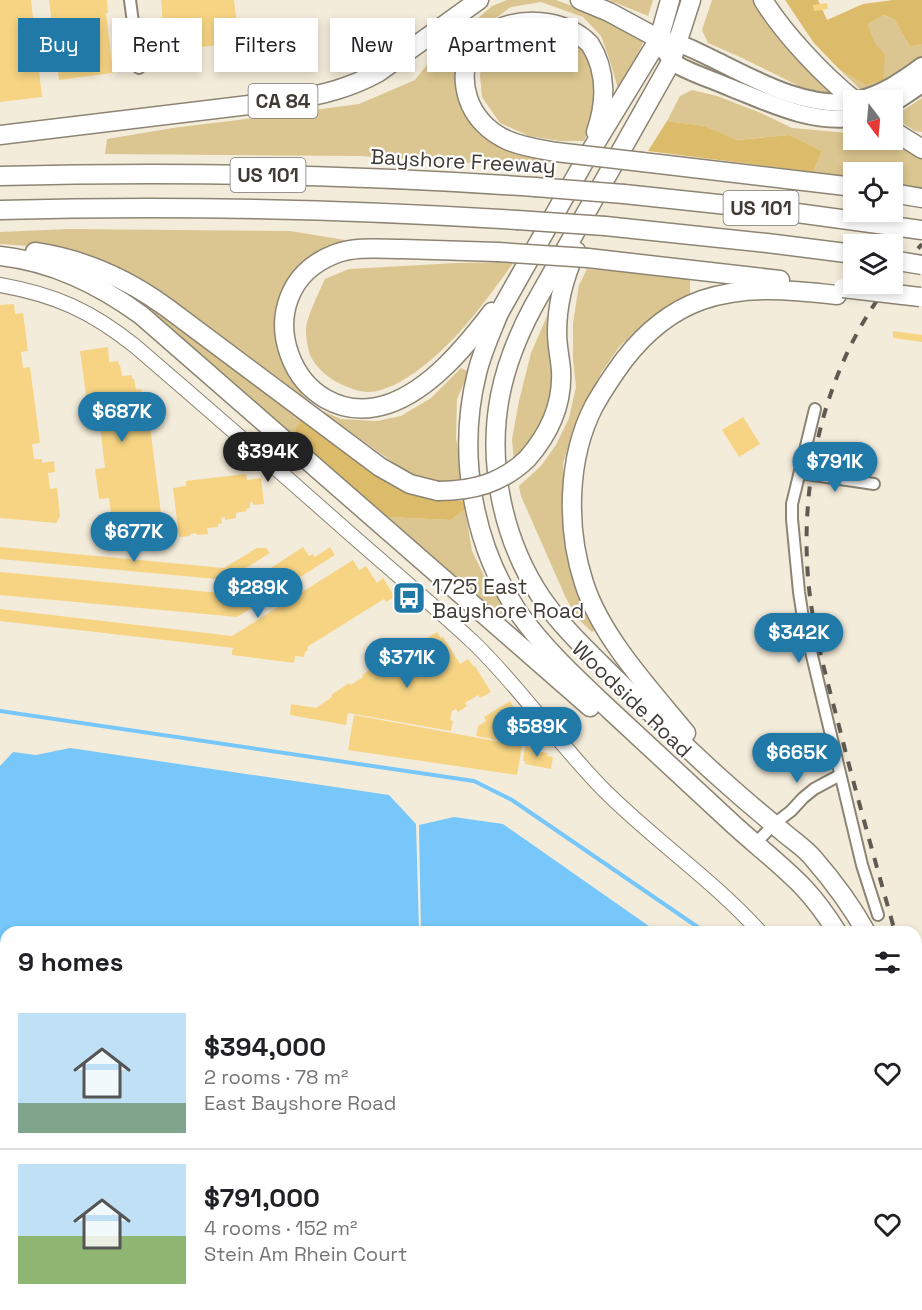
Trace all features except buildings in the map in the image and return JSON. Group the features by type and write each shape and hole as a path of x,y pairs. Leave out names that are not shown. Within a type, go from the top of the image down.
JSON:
{"highway":[{"name":"CA 84","path":"0,135 290,100 330,93 379,72 479,0"},
{"path":"580,0 609,12 659,39"},
{"name":"Woodside Road","path":"670,0 659,39 584,162 528,261 499,313 483,353 473,393 468,435 472,496 482,536 498,575 518,611 550,652 669,765 803,887 833,926"},
{"name":"Woodside Road","path":"691,0 671,62 528,316 509,361 500,398 496,435 500,491 508,527 523,564 552,612 577,641 654,716 744,799 812,856 846,899 862,926"},
{"path":"763,0 777,20 812,60 843,90"},
{"path":"584,162 586,156 597,128 603,98 602,74 593,49 579,30 558,16 534,10 507,15 483,32 474,44 468,56 465,82 471,106 477,116 495,134 508,141 556,152 586,156 642,162 843,187"},
{"path":"903,137 922,149"},
{"path":"0,249 37,252 69,259 98,268 134,285 380,466 410,484 438,491 466,490 494,482 518,468 545,436 552,423 560,396 561,370 557,322 566,277 624,147"},
{"name":"Bayshore Freeway","path":"0,176 227,174 392,179 535,187 775,210 922,230"},
{"path":"903,195 922,198"},
{"name":"US 101","path":"0,210 143,207 390,212 605,226 843,253"},
{"path":"528,261 492,313 454,357 425,383 390,403 363,408 337,404 315,391 297,371 286,348 284,320 292,292 300,279 321,260 337,253 368,249 498,252 588,258 685,268 919,300"},
{"path":"0,256 33,261 73,275 109,293 141,315 599,716 669,765"},
{"path":"903,262 922,265"},
{"path":"744,799 702,752 622,653 591,602 579,566 572,526 576,461 586,424 605,388 630,353 672,315 703,300 742,291 779,289 840,291"}],"main road":[{"path":"659,39 678,42 794,95 811,100 843,103"},
{"path":"659,39 671,62 712,80 799,114 825,119 843,119"},
{"path":"886,90 922,66"},
{"path":"903,97 922,84"}],"street":[{"path":"130,0 132,18"},
{"path":"0,285 38,293 79,308 99,319 135,346 467,637 514,687 591,778 754,926"},
{"path":"814,409 792,504 799,592 807,637 862,865 879,915"},
{"path":"800,473 874,484"},
{"path":"755,844 814,789 840,775"}],"shaded area":[{"path":"507,0 556,0 611,21 636,36 643,43 619,92 601,36 583,17 541,2 511,7 496,18 478,18 492,6"},
{"path":"609,0 653,0 648,16"},
{"path":"712,0 752,0 763,19 787,47 839,95 803,88 708,43 702,30"},
{"path":"785,0 818,0 827,20 863,4 893,0 922,0 922,44 910,47 895,20 883,15 868,24 875,43 885,55 883,80 865,85 839,69 814,43"},
{"path":"882,15 895,20 910,47 922,44 922,57 879,85 861,90 839,69 865,85 885,56 875,43 868,24"},
{"path":"578,42 594,59 595,115 584,141 560,141 529,136 500,123 482,97 481,72 578,72"},
{"path":"427,65 427,72 462,72 461,94 510,150 550,160 504,165 359,156 105,154 107,139 173,128 359,104 415,80"},
{"path":"692,90 717,96 792,128 843,132 843,150 906,150 922,158 922,188 903,185 903,162 843,162 843,176 813,172 822,151 790,135 735,140 705,126 667,121 680,96"},
{"path":"922,98 922,132 915,131 903,123 903,110"},
{"path":"667,121 705,126 736,140 790,135 822,151 813,172 648,151"},
{"path":"69,229 290,231 345,240 312,257 294,272 278,307 276,336 279,350 291,377 309,401 228,343 43,247 0,244 0,232"},
{"path":"514,262 476,313 448,344 433,359 395,385 370,392 359,391 335,381 315,364 311,357 306,330 308,319 325,279 349,269"},
{"path":"587,269 690,277 690,298 654,315 619,347 601,373 578,420 563,463 565,515 597,629 592,632 577,618 565,596 521,496 519,486 541,466 556,445 569,418 576,387 573,323 579,285"},
{"path":"147,307 167,315 302,418 292,435"},
{"path":"551,307 557,369 546,422 514,464 512,439 519,401 531,353"},
{"path":"461,368 469,372 457,399 456,438 463,481 444,484 415,478 320,410 341,419 377,421 401,416 431,398"},
{"path":"302,418 358,458 387,483 425,497 463,501 465,509 451,520 386,517 292,435"},
{"path":"465,509 472,551 486,580 510,613 503,618 386,517 451,520"}],"water":[{"path":"70,748 389,795 416,824 419,926 0,926 0,766 13,752 36,755"},
{"path":"454,817 503,824 649,926 421,926 419,825"}],"waterway":[{"path":"0,711 474,781 512,800 696,926"}],"railway":[{"path":"903,266 922,244"},
{"path":"882,294 866,317 848,352 832,389 820,428 812,468 807,548 814,624 853,780 893,926"}],"place":[{"name":"1725 East Bayshore Road","path":"409,598"}]}
